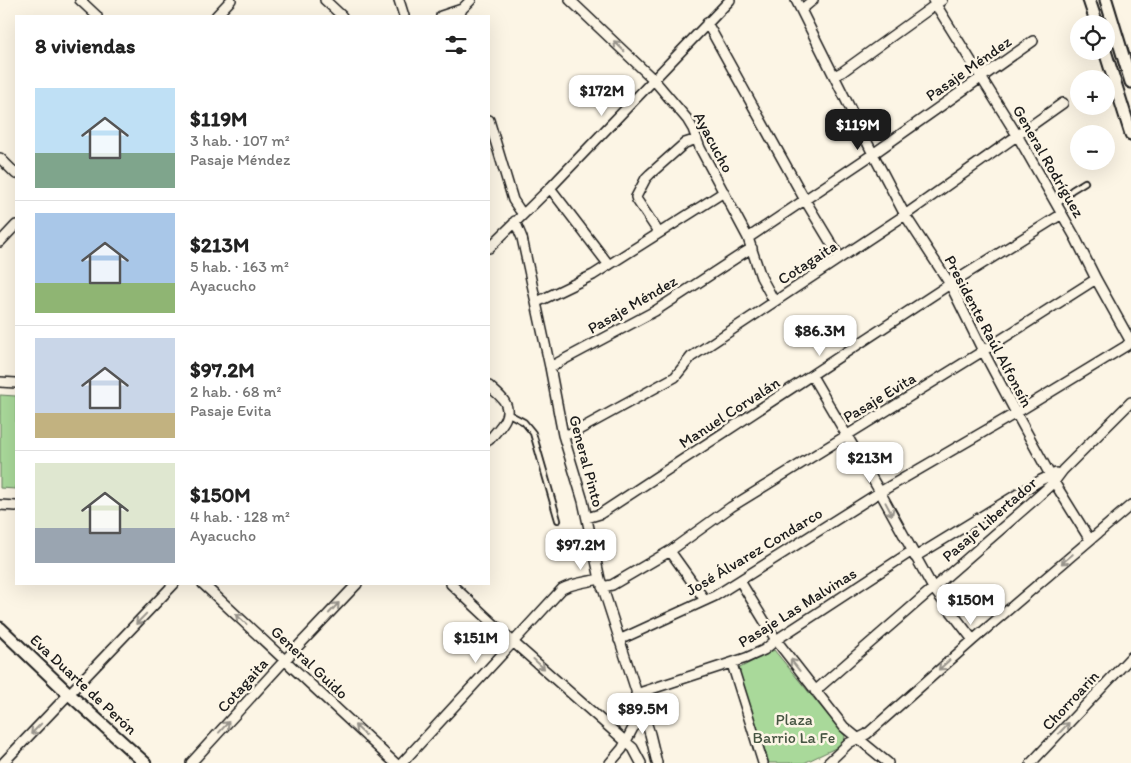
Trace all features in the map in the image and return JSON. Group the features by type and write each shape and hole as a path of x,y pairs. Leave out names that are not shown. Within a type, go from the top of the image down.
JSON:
{"main road":[{"path":"1089,0 1093,15"},
{"path":"1106,0 1131,82"},
{"path":"1108,60 1131,134"},
{"name":"Eva Duarte de Perón","path":"0,628 145,763"}],"street":[{"path":"80,0 96,15"},
{"path":"217,15 231,0"},
{"path":"325,0 341,15"},
{"path":"399,0 404,15"},
{"path":"448,15 461,13 471,0"},
{"name":"Ayacucho","path":"570,0 654,80 687,120 748,238 761,277 774,302"},
{"path":"490,247 550,188 730,0"},
{"name":"Presidente Raúl Alfonsín","path":"796,0 904,215 950,284 1016,414 1052,479 1090,540"},
{"path":"801,10 813,0"},
{"path":"834,76 937,1"},
{"name":"General Rodríguez","path":"937,1 1057,205 1131,341"},
{"path":"707,23 805,200 840,258"},
{"name":"Pasaje Méndez","path":"748,238 873,154 1033,41"},
{"name":"Cotagaita","path":"563,435 573,433 675,377 691,357 904,215 1063,103"},
{"path":"490,123 513,200 523,214"},
{"path":"659,233 636,197 650,174 685,143 697,139"},
{"path":"0,158 15,173"},
{"path":"550,188 609,265"},
{"path":"537,302 593,275 724,192"},
{"name":"Manuel Corvalán","path":"587,518 600,514 950,284 1062,214"},
{"name":"General Pinto","path":"515,221 522,238 537,302 563,435 583,501 601,583 650,734 656,763"},
{"path":"0,242 15,226"},
{"name":"Pasaje Méndez","path":"550,367 655,311 752,248"},
{"name":"Pasaje Evita","path":"514,642 562,589 567,586 601,583 612,585 670,551 731,507 1096,279"},
{"name":"José Álvarez Condarco","path":"619,640 715,596 880,492 1016,414 1126,346 1131,341"},
{"path":"812,376 880,492 933,588 973,640"},
{"path":"0,382 15,383"},
{"path":"490,387 504,400 507,406 506,419 490,439"},
{"name":"Pasaje Libertador","path":"815,691 933,588 1063,470 1131,402"},
{"name":"Pasaje Las Malvinas","path":"636,694 732,664 764,650 776,640 913,554 1041,480 1052,479"},
{"path":"828,763 849,743 867,734 973,640 1131,505"},
{"path":"0,515 8,506"},
{"path":"670,551 704,600"},
{"path":"740,581 776,640 844,727 888,763"},
{"path":"3,763 173,585"},
{"name":"General Guido","path":"204,585 395,763"},
{"name":"Cotagaita","path":"191,763 356,585"},
{"path":"452,585 633,748 641,763"},
{"path":"402,763 514,642"},
{"name":"Chorroarin","path":"1031,763 1131,657"},
{"path":"732,664 763,763"},
{"path":"610,763 622,749 633,728 644,717"}],"lane":[{"path":"1057,205 1072,190 1085,182"},
{"path":"507,414 524,422 533,434 558,520"}],"green space":[{"path":"0,395 15,396 15,489 0,488"},
{"name":"Plaza Barrio La Fe","path":"774,650 845,736 844,744 804,763 769,763 738,669"}]}
